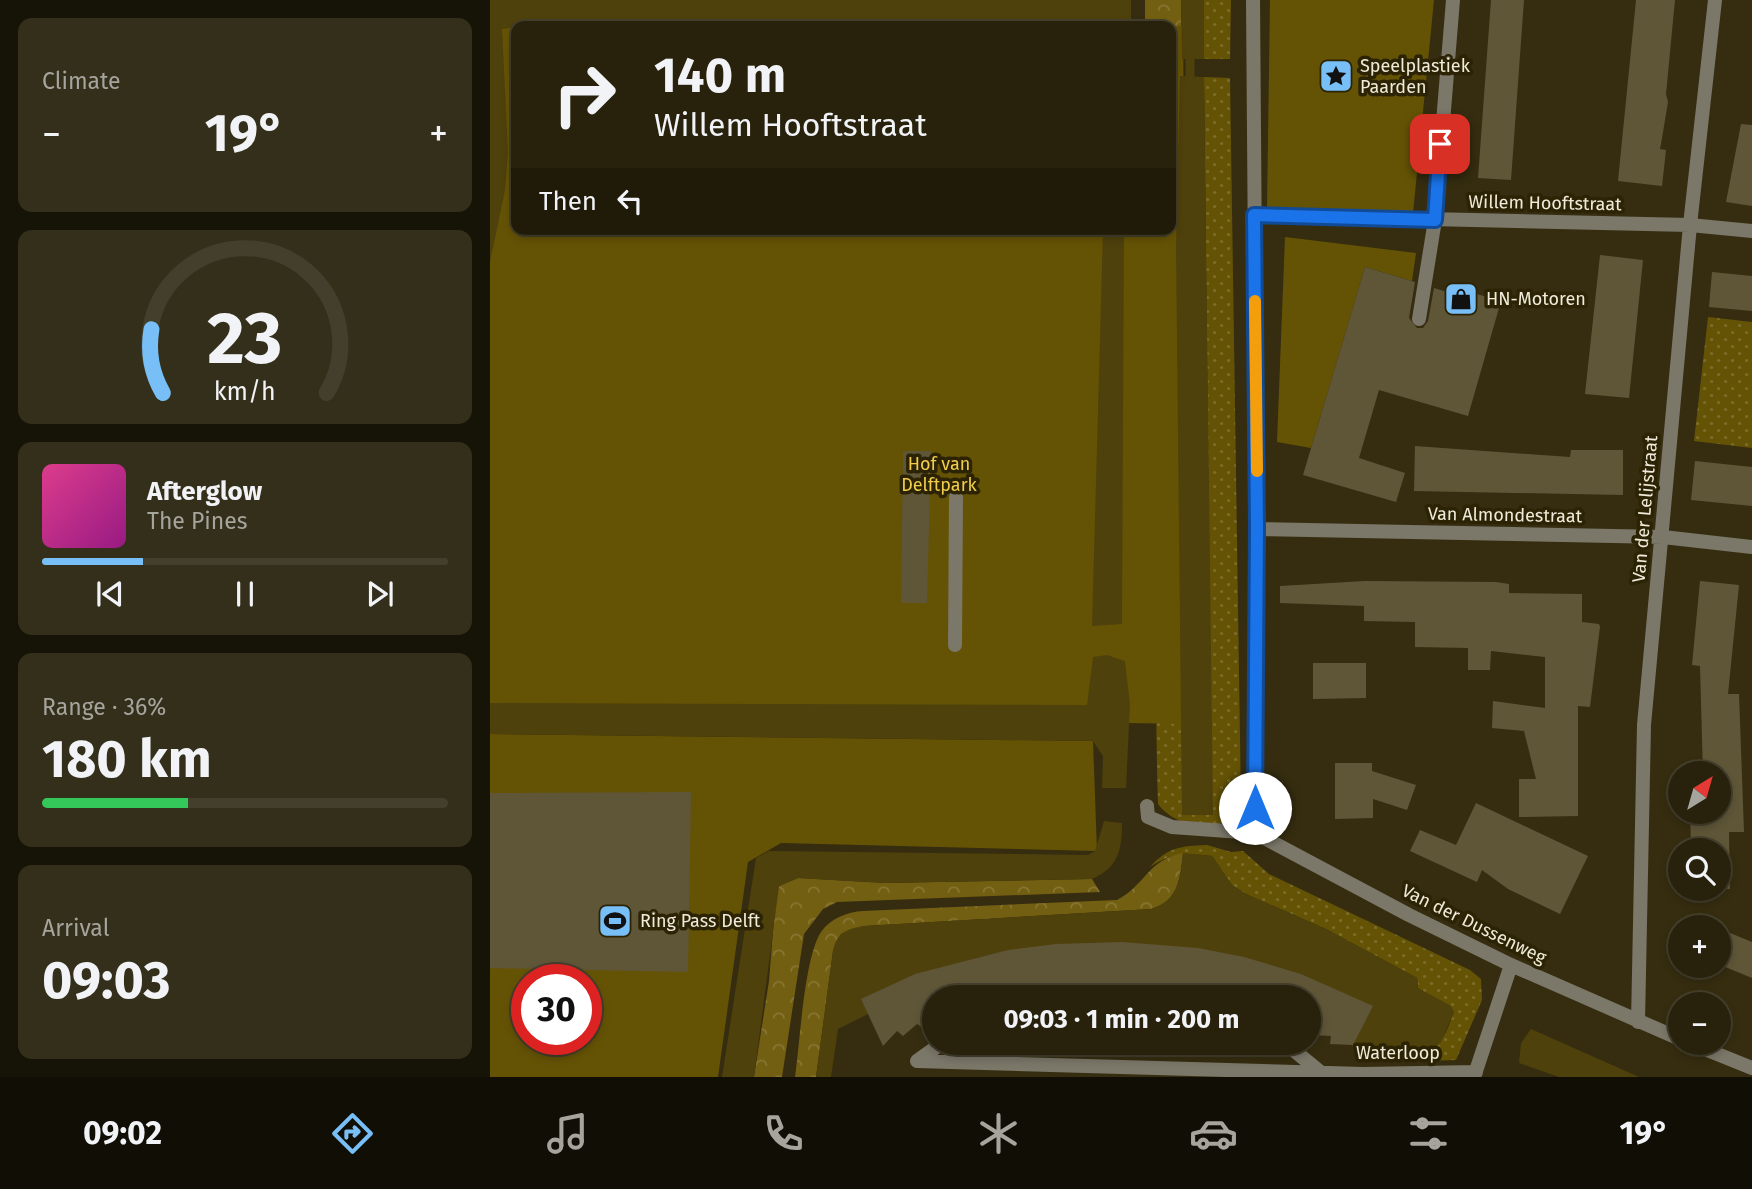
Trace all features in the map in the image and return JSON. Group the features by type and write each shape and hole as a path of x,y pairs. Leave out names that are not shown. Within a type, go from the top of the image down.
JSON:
{"street":[{"path":"1147,806 1148,817 1172,827 1255,833 1257,528 1253,0"},
{"path":"1419,319 1435,220 1452,0"},
{"name":"Van der Lelijstraat","path":"1638,1022 1643,739 1690,225 1715,0"},
{"name":"Willem Hooftstraat","path":"1254,215 1690,225 1752,231"},
{"path":"954,645 956,497"},
{"name":"Van Almondestraat","path":"1257,528 1663,537 1752,547"},
{"name":"Van der Dussenweg","path":"1255,833 1409,915 1511,965 1668,1034"},
{"path":"1475,1075 1511,965"},
{"name":"Waterloop","path":"925,1055 916,1061 1079,1071 1319,1070 1363,1074 1475,1075"},
{"path":"1300,1055 1319,1070"},
{"path":"1720,1055 1752,1068"}],"green space":[{"path":"1145,0 1181,0 1182,59 1176,41 1176,21 1145,21"},
{"path":"1204,0 1231,0 1230,59 1204,59"},
{"path":"1270,0 1434,0 1413,213 1267,209"},
{"name":"Hof van Delftpark","path":"490,20 606,21 511,21 511,235 1176,235 1176,26 1183,26 1189,724 490,713"},
{"path":"1204,77 1230,78 1241,805 1234,815 1224,822 1201,826 1176,819 1158,804 1157,622 1169,235 1174,235 1183,815 1212,815"},
{"path":"1285,237 1416,253 1412,281 1365,267 1311,448 1277,442"},
{"path":"1708,317 1752,322 1752,448 1694,441"},
{"name":"Ring Pass Delft","path":"490,734 1093,741 1097,851 781,843 748,862 718,1077 490,1077"},
{"path":"1207,845 1231,852 1243,851 1269,874 1470,970 1481,979 1482,1000 1456,1060 1419,1061 1420,1049 1439,1042 1454,1012 1418,988 1417,978 1326,929 1246,894 1232,885 1212,856 1180,855 1150,867 1163,855 1176,849"},
{"path":"1183,853 1179,880 1173,894 1151,909 864,926 841,934 833,951 816,1077 795,1077 810,961 821,932 834,919 863,911 1117,900 1162,861"},
{"path":"798,878 886,883 1092,879 1100,892 837,902 823,909 804,934 782,1077 754,1077 769,981 776,894 779,886"}],"shaded area":[{"path":"490,0 1131,0 1131,21 511,21 511,28 502,29 508,152 505,190 490,262"},
{"path":"1181,0 1204,0 1204,59 1182,59"},
{"path":"1180,76 1204,77 1213,815 1182,815 1176,247"},
{"path":"1103,235 1124,235 1122,624 1092,626"},
{"path":"1107,655 1125,661 1130,704 1126,788 1102,788 1103,756 1093,741 490,734 490,703 1087,705 1093,657"},
{"path":"1104,821 1122,823 1121,842 1113,864 1092,879 886,883 798,878 779,886 754,1077 722,1077 756,858 769,851 1088,855 1095,851"},
{"path":"1183,853 1212,856 1232,885 1246,894 1326,929 1417,978 1418,988 1451,1006 1454,1012 1441,1042 1435,1047 1352,1047 1368,1008 1321,995 1321,985 1283,985 1136,945 981,985 922,985 922,1000 868,1014 838,1029 831,1077 816,1077 833,951 844,932 864,926 1151,909 1173,895 1179,880"},
{"path":"1531,1029 1639,1077 1559,1077 1519,1063 1521,1043"}],"building":[{"path":"1491,0 1524,0 1511,180 1478,178"},
{"path":"1636,0 1675,0 1666,94 1668,102 1660,149 1666,150 1662,186 1618,181"},
{"path":"1741,124 1752,125 1752,206 1726,202"},
{"path":"1600,255 1643,260 1629,398 1585,394"},
{"path":"1365,267 1415,282 1409,318 1417,328 1423,328 1428,321 1434,288 1447,292 1449,286 1501,301 1468,416 1379,390 1359,458 1405,473 1396,502 1303,475"},
{"path":"1712,272 1752,276 1752,311 1709,307"},
{"path":"1415,446 1570,457 1571,450 1623,450 1623,495 1414,491"},
{"path":"903,451 931,451 927,603 901,603"},
{"path":"1695,461 1752,467 1752,506 1691,500"},
{"path":"1365,581 1496,582 1509,584 1509,593 1582,594 1582,622 1599,624 1600,627 1590,707 1578,706 1578,816 1519,817 1519,779 1536,779 1524,731 1492,728 1493,701 1545,708 1545,657 1491,651 1490,670 1468,670 1468,648 1415,647 1415,622 1364,621 1364,606 1280,603 1280,586"},
{"path":"1700,581 1739,585 1728,694 1739,694 1744,832 1729,832 1729,838 1691,838 1690,824 1731,824 1731,761 1703,761 1700,666 1692,665"},
{"path":"1313,663 1366,663 1366,698 1313,699"},
{"path":"1335,763 1372,763 1372,771 1416,785 1407,810 1373,799 1373,818 1335,819"},
{"path":"691,792 688,972 602,970 602,964 511,964 511,968 490,968 490,793"},
{"path":"1476,803 1588,856 1560,914 1508,889 1482,870 1477,882 1410,851 1420,830 1456,845"},
{"path":"1731,933 1752,942 1752,978 1731,969"},
{"path":"1122,942 1198,948 1244,957 1301,974 1373,1006 1353,1045 1330,1044 1331,1036 1321,1036 1321,985 922,985 922,1027 917,1024 903,1036 897,1031 883,1046 861,999 915,974 1008,950 1056,944"}],"waterway":[{"path":"1190,47 1190,89"}],"slow traffic":[{"path":"1255,301 1257,471"}],"place":[{"name":"Speelplastiek Paarden","path":"1336,76"},
{"name":"HN-Motoren","path":"1461,299"},
{"name":"Ring Pass Delft","path":"615,921"}],"route":[{"path":"1255,808 1257,528 1254,215 1435,220 1440,144"}]}
